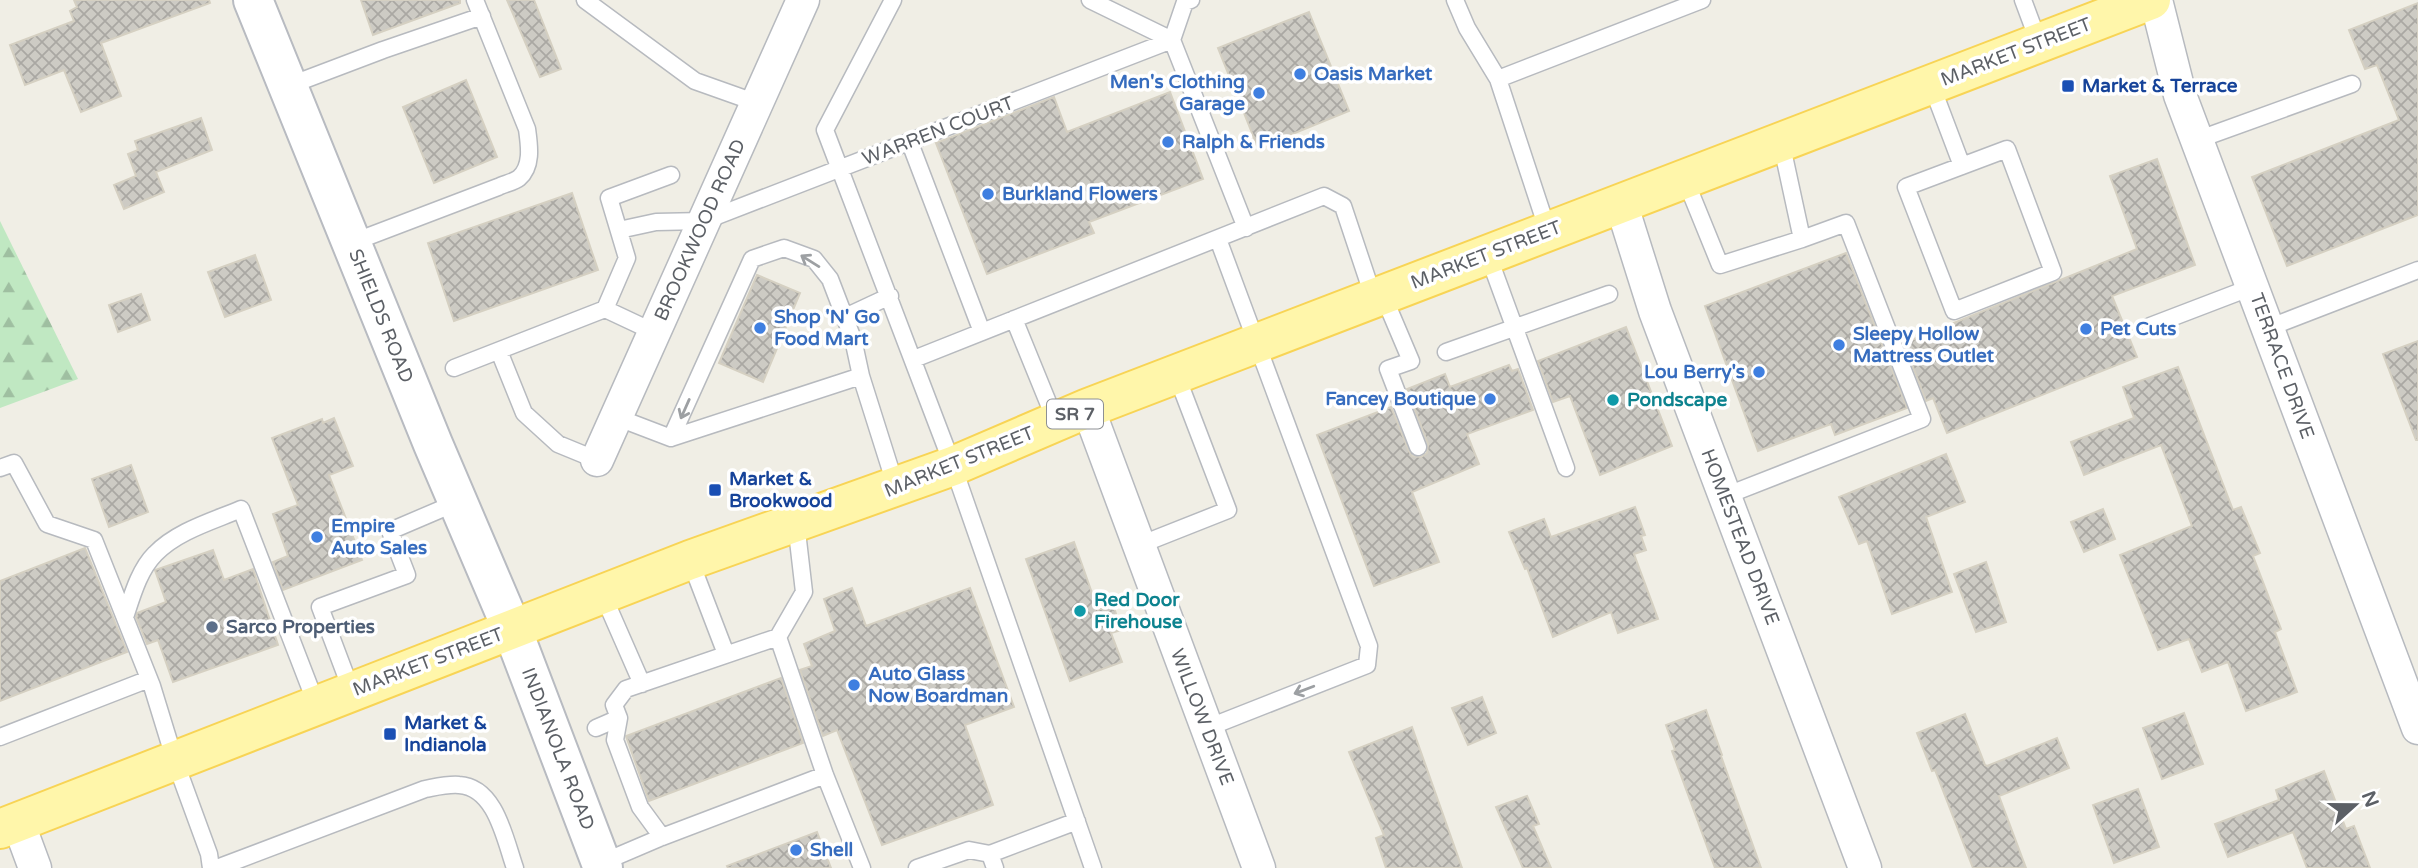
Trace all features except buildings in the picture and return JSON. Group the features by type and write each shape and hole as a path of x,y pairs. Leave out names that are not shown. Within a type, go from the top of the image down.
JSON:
{"main road":[{"name":"SHIELDS ROAD","path":"253,0 512,629"},
{"name":"MARKET STREET","path":"9,825 690,560 897,488 1176,374 2145,1"},
{"name":"INDIANOLA ROAD","path":"512,629 602,866"}],"street":[{"name":"BROOKWOOD ROAD","path":"597,460 803,0"},
{"name":"TERRACE DRIVE","path":"2145,1 2418,728"},
{"name":"HOMESTEAD DRIVE","path":"1621,203 1655,311 1865,868"},
{"name":"WILLOW DRIVE","path":"1072,415 1137,546 1259,868"},
{"path":"9,825 35,868"}],"lane":[{"path":"351,243 498,187 520,177 527,165 530,149 527,129 475,0"},
{"path":"585,0 695,81 757,103"},
{"path":"893,0 825,130 953,466 1093,868"},
{"path":"1090,0 1172,40"},
{"path":"1191,0 1185,2 1172,40 1246,228"},
{"path":"1455,0 1467,28 1497,79 1548,231"},
{"path":"1497,79 1702,0"},
{"path":"2023,0 2039,43"},
{"path":"288,86 482,16"},
{"name":"WARREN COURT","path":"618,230 656,222 704,221 1172,40"},
{"path":"1931,84 1962,166"},
{"path":"2197,140 2352,84"},
{"path":"1781,142 1802,239"},
{"path":"910,143 982,332"},
{"path":"2007,149 2053,272 1954,311 1906,187 1962,166 2007,149"},
{"path":"454,368 605,309 627,258 609,198 671,176"},
{"path":"1685,179 1720,265 1846,223 1922,419 1725,496"},
{"path":"914,359 1324,196 1343,205 1378,297 1411,361 1388,369 1418,447"},
{"path":"1207,728 1367,666 1369,646 1218,240"},
{"path":"671,439 752,259 784,248 814,259 830,279 853,339 861,376 897,488"},
{"path":"1488,255 1566,468"},
{"path":"2268,328 2418,270"},
{"path":"2150,326 2252,287"},
{"path":"1446,352 1609,294"},
{"path":"845,317 890,296"},
{"path":"605,309 654,332"},
{"path":"1014,319 1072,415"},
{"path":"499,351 524,413 558,444 597,460"},
{"path":"1137,546 1228,510 1176,374"},
{"path":"616,417 671,439 861,376"},
{"path":"0,468 14,463 47,524 94,540 149,679 209,854 211,868"},
{"path":"352,692 320,607 407,575 390,531 458,502"},
{"path":"125,617 137,582 155,554 184,533 241,509 317,706"},
{"path":"662,836 640,807 615,740 619,718 614,705 626,689 778,637 804,592 796,523"},
{"path":"690,560 726,654"},
{"path":"603,594 642,684"},
{"path":"778,637 825,775 862,868"},
{"path":"0,737 149,679"},
{"path":"596,728 619,718"},
{"path":"602,866 662,836 825,775"},
{"path":"217,868 425,789 461,785 484,795 495,813 515,868"},
{"path":"916,868 969,850 993,861 1077,821"}],"green space":[{"path":"0,221 78,379 0,408"}],"place":[{"name":"Oasis Market","path":"1300,74"},
{"name":"Market & Terrace","path":"2068,86"},
{"name":"Men's Clothing Garage","path":"1259,93"},
{"name":"Ralph & Friends","path":"1168,142"},
{"name":"Burkland Flowers","path":"988,194"},
{"name":"Shop 'N' Go Food Mart","path":"760,328"},
{"name":"Pet Cuts","path":"2086,329"},
{"name":"Sleepy Hollow Mattress Outlet","path":"1839,345"},
{"name":"Lou Berry's","path":"1759,372"},
{"name":"Fancey Boutique","path":"1490,399"},
{"name":"Pondscape","path":"1613,400"},
{"name":"Market & Brookwood","path":"715,490"},
{"name":"Empire Auto Sales","path":"317,537"},
{"name":"Red Door Firehouse","path":"1080,611"},
{"name":"Sarco Properties","path":"212,627"},
{"name":"Auto Glass Now Boardman","path":"854,685"},
{"name":"Market & Indianola","path":"390,734"},
{"name":"Shell","path":"796,850"}]}
